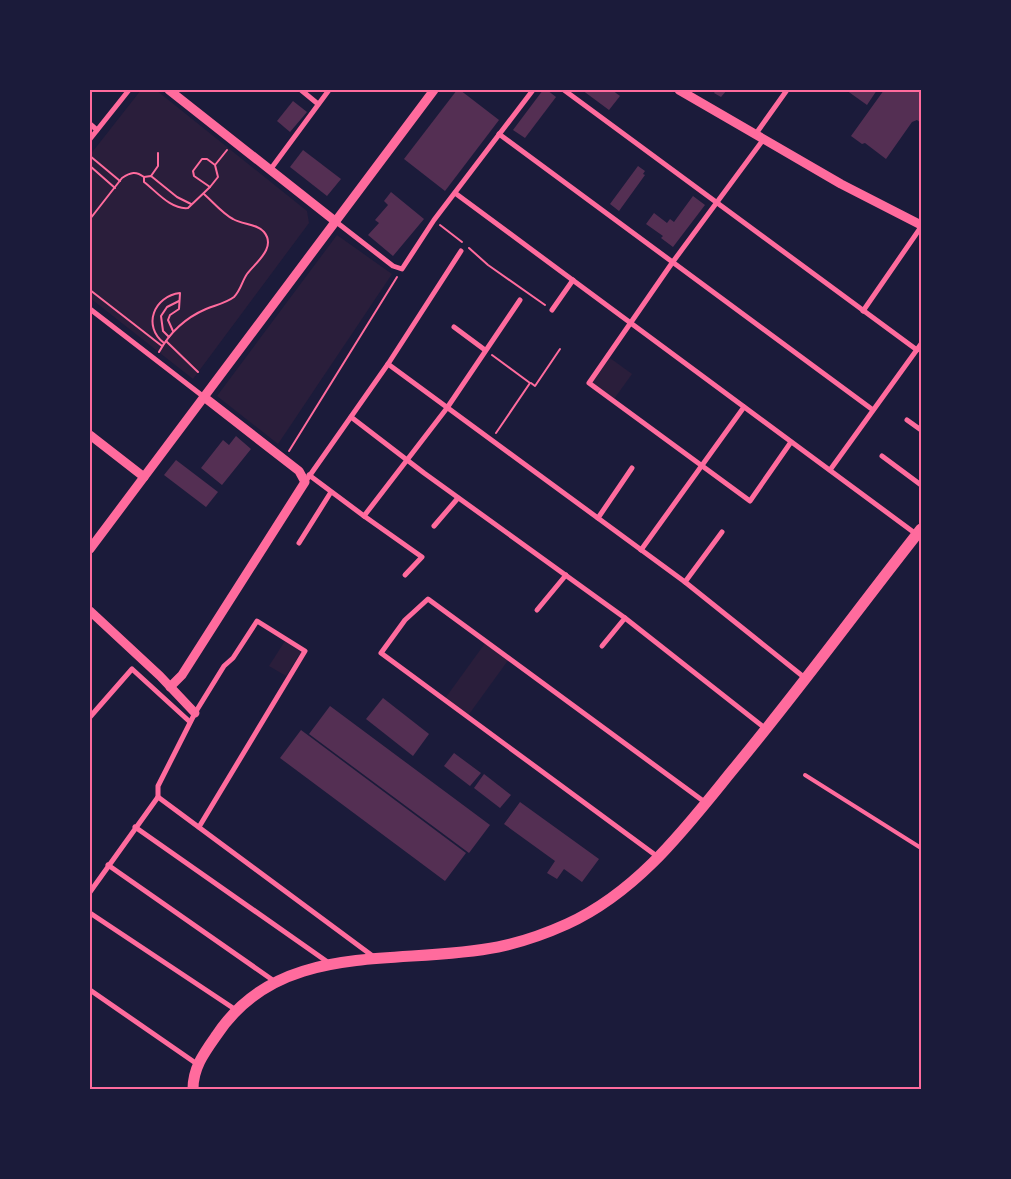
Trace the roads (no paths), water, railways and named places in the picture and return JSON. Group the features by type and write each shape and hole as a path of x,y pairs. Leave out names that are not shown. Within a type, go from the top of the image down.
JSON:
{"main road":[{"path":"193,1089 197,1064 224,1023 259,990 274,982 329,963 496,947 534,938 569,923 600,905 631,883 658,858 767,729 919,532"}],"street":[{"path":"90,139 129,90"},
{"path":"169,90 393,266 402,269 434,220 533,90"},
{"path":"301,90 318,104"},
{"path":"270,170 329,90"},
{"path":"90,550 434,90"},
{"path":"564,90 917,350"},
{"path":"680,90 841,184 921,226 863,311"},
{"path":"787,90 716,203 589,383 750,500 791,442"},
{"path":"90,124 97,130"},
{"path":"499,134 873,410"},
{"path":"455,193 791,442 919,532"},
{"path":"170,687 182,675 307,479 388,364 461,251"},
{"path":"552,310 573,280"},
{"path":"364,516 447,408 520,300"},
{"path":"90,309 307,479 331,492 422,557 405,575"},
{"path":"454,327 485,350"},
{"path":"830,470 921,344"},
{"path":"388,364 685,582 806,678"},
{"path":"641,550 744,407"},
{"path":"351,417 458,498 624,618 767,729"},
{"path":"907,420 921,430"},
{"path":"90,435 144,477"},
{"path":"882,456 921,485"},
{"path":"598,518 632,468"},
{"path":"299,543 331,492"},
{"path":"434,526 458,498"},
{"path":"685,582 722,532"},
{"path":"537,610 566,576"},
{"path":"658,858 381,653 405,620 428,599 706,802"},
{"path":"90,611 195,713"},
{"path":"602,646 624,618"},
{"path":"90,892 158,797 158,786 195,713 224,666 233,658 257,621 305,651 199,827"},
{"path":"90,717 132,669 190,722"},
{"path":"158,797 378,959"},
{"path":"135,827 329,963"},
{"path":"108,865 274,982"},
{"path":"90,913 236,1010"},
{"path":"90,990 197,1064"}],"lane":[{"path":"805,775 921,848"}]}
